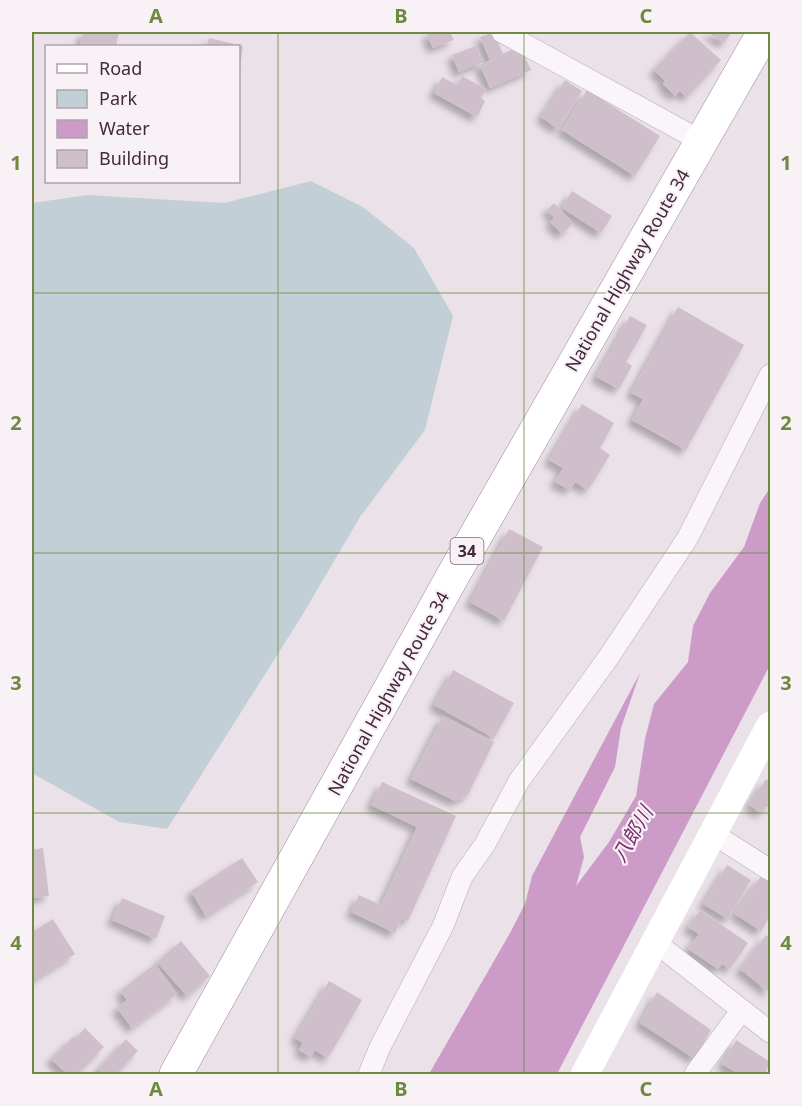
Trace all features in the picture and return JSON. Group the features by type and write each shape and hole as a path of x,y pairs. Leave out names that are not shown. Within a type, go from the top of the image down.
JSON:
{"highway":[{"name":"National Highway Route 34","path":"176,1074 450,580 764,32"}],"street":[{"path":"502,32 701,141"},
{"path":"369,1074 380,1047 443,926 462,878 485,844 519,781 608,658 687,539 771,375"},
{"path":"585,1074 771,726"},
{"path":"712,833 771,870"},
{"path":"655,942 771,1032"},
{"path":"695,1074 741,1011"}],"green space":[{"path":"311,181 363,207 414,248 453,316 425,430 360,517 300,619 167,829 119,822 32,773 32,203 87,195 224,203"}],"water":[{"name":"八郎川","path":"770,488 770,665 557,1074 429,1074 510,933 525,904 532,876 640,673 621,728 615,767 580,837 584,857 576,886 609,842 636,796 645,739 654,704 688,662 693,626 710,593 744,547 760,503"}],"building":[{"path":"83,32 119,32 116,45 80,45"},
{"path":"450,32 454,40 433,48 427,34"},
{"path":"494,32 503,54 520,46 531,70 490,88 480,65 490,60 480,37"},
{"path":"690,32 721,60 687,97 680,91 675,96 654,70"},
{"path":"707,32 732,32 724,43"},
{"path":"209,38 239,45 207,45"},
{"path":"240,45 243,46 240,64"},
{"path":"476,46 483,62 459,72 452,55"},
{"path":"462,76 486,89 481,98 485,101 477,117 434,93 442,77 457,85"},
{"path":"565,80 582,91 558,129 541,117"},
{"path":"587,90 660,136 635,176 562,130"},
{"path":"572,191 612,216 601,233 562,208"},
{"path":"554,203 573,223 562,234 550,222 555,218 547,210"},
{"path":"678,307 744,345 686,450 632,420 643,399 631,393"},
{"path":"630,316 647,325 626,362 632,366 619,389 596,377"},
{"path":"582,404 614,423 600,448 610,455 588,490 575,482 570,490 555,482 563,468 549,460"},
{"path":"509,529 543,547 504,621 470,602"},
{"path":"453,670 514,703 494,738 434,705"},
{"path":"443,716 494,742 468,795 455,801 411,779"},
{"path":"766,779 770,782 770,808 766,806 761,813 749,805"},
{"path":"382,782 456,816 408,921 402,918 395,933 351,912 359,895 381,905 417,827 371,805"},
{"path":"43,848 49,896 32,898 32,850"},
{"path":"242,858 258,882 206,916 191,891"},
{"path":"727,865 751,880 728,919 703,904"},
{"path":"761,876 770,882 770,916 761,931 735,914"},
{"path":"122,898 165,916 156,939 112,920"},
{"path":"700,910 748,943 730,969 722,964 718,969 688,949 699,934 688,927"},
{"path":"53,919 75,954 35,979 32,974 32,932"},
{"path":"766,935 770,938 770,993 740,969"},
{"path":"181,941 210,976 187,996 157,962"},
{"path":"155,964 177,994 132,1028 117,1008 127,1000 120,991"},
{"path":"329,981 362,1000 328,1058 315,1050 311,1057 299,1050 303,1043 295,1038"},
{"path":"657,992 711,1030 695,1059 640,1023"},
{"path":"85,1028 104,1047 77,1074 67,1074 51,1059"},
{"path":"126,1039 138,1051 116,1074 103,1074 98,1069"},
{"path":"736,1040 770,1062 765,1074 739,1074 722,1064"}]}
